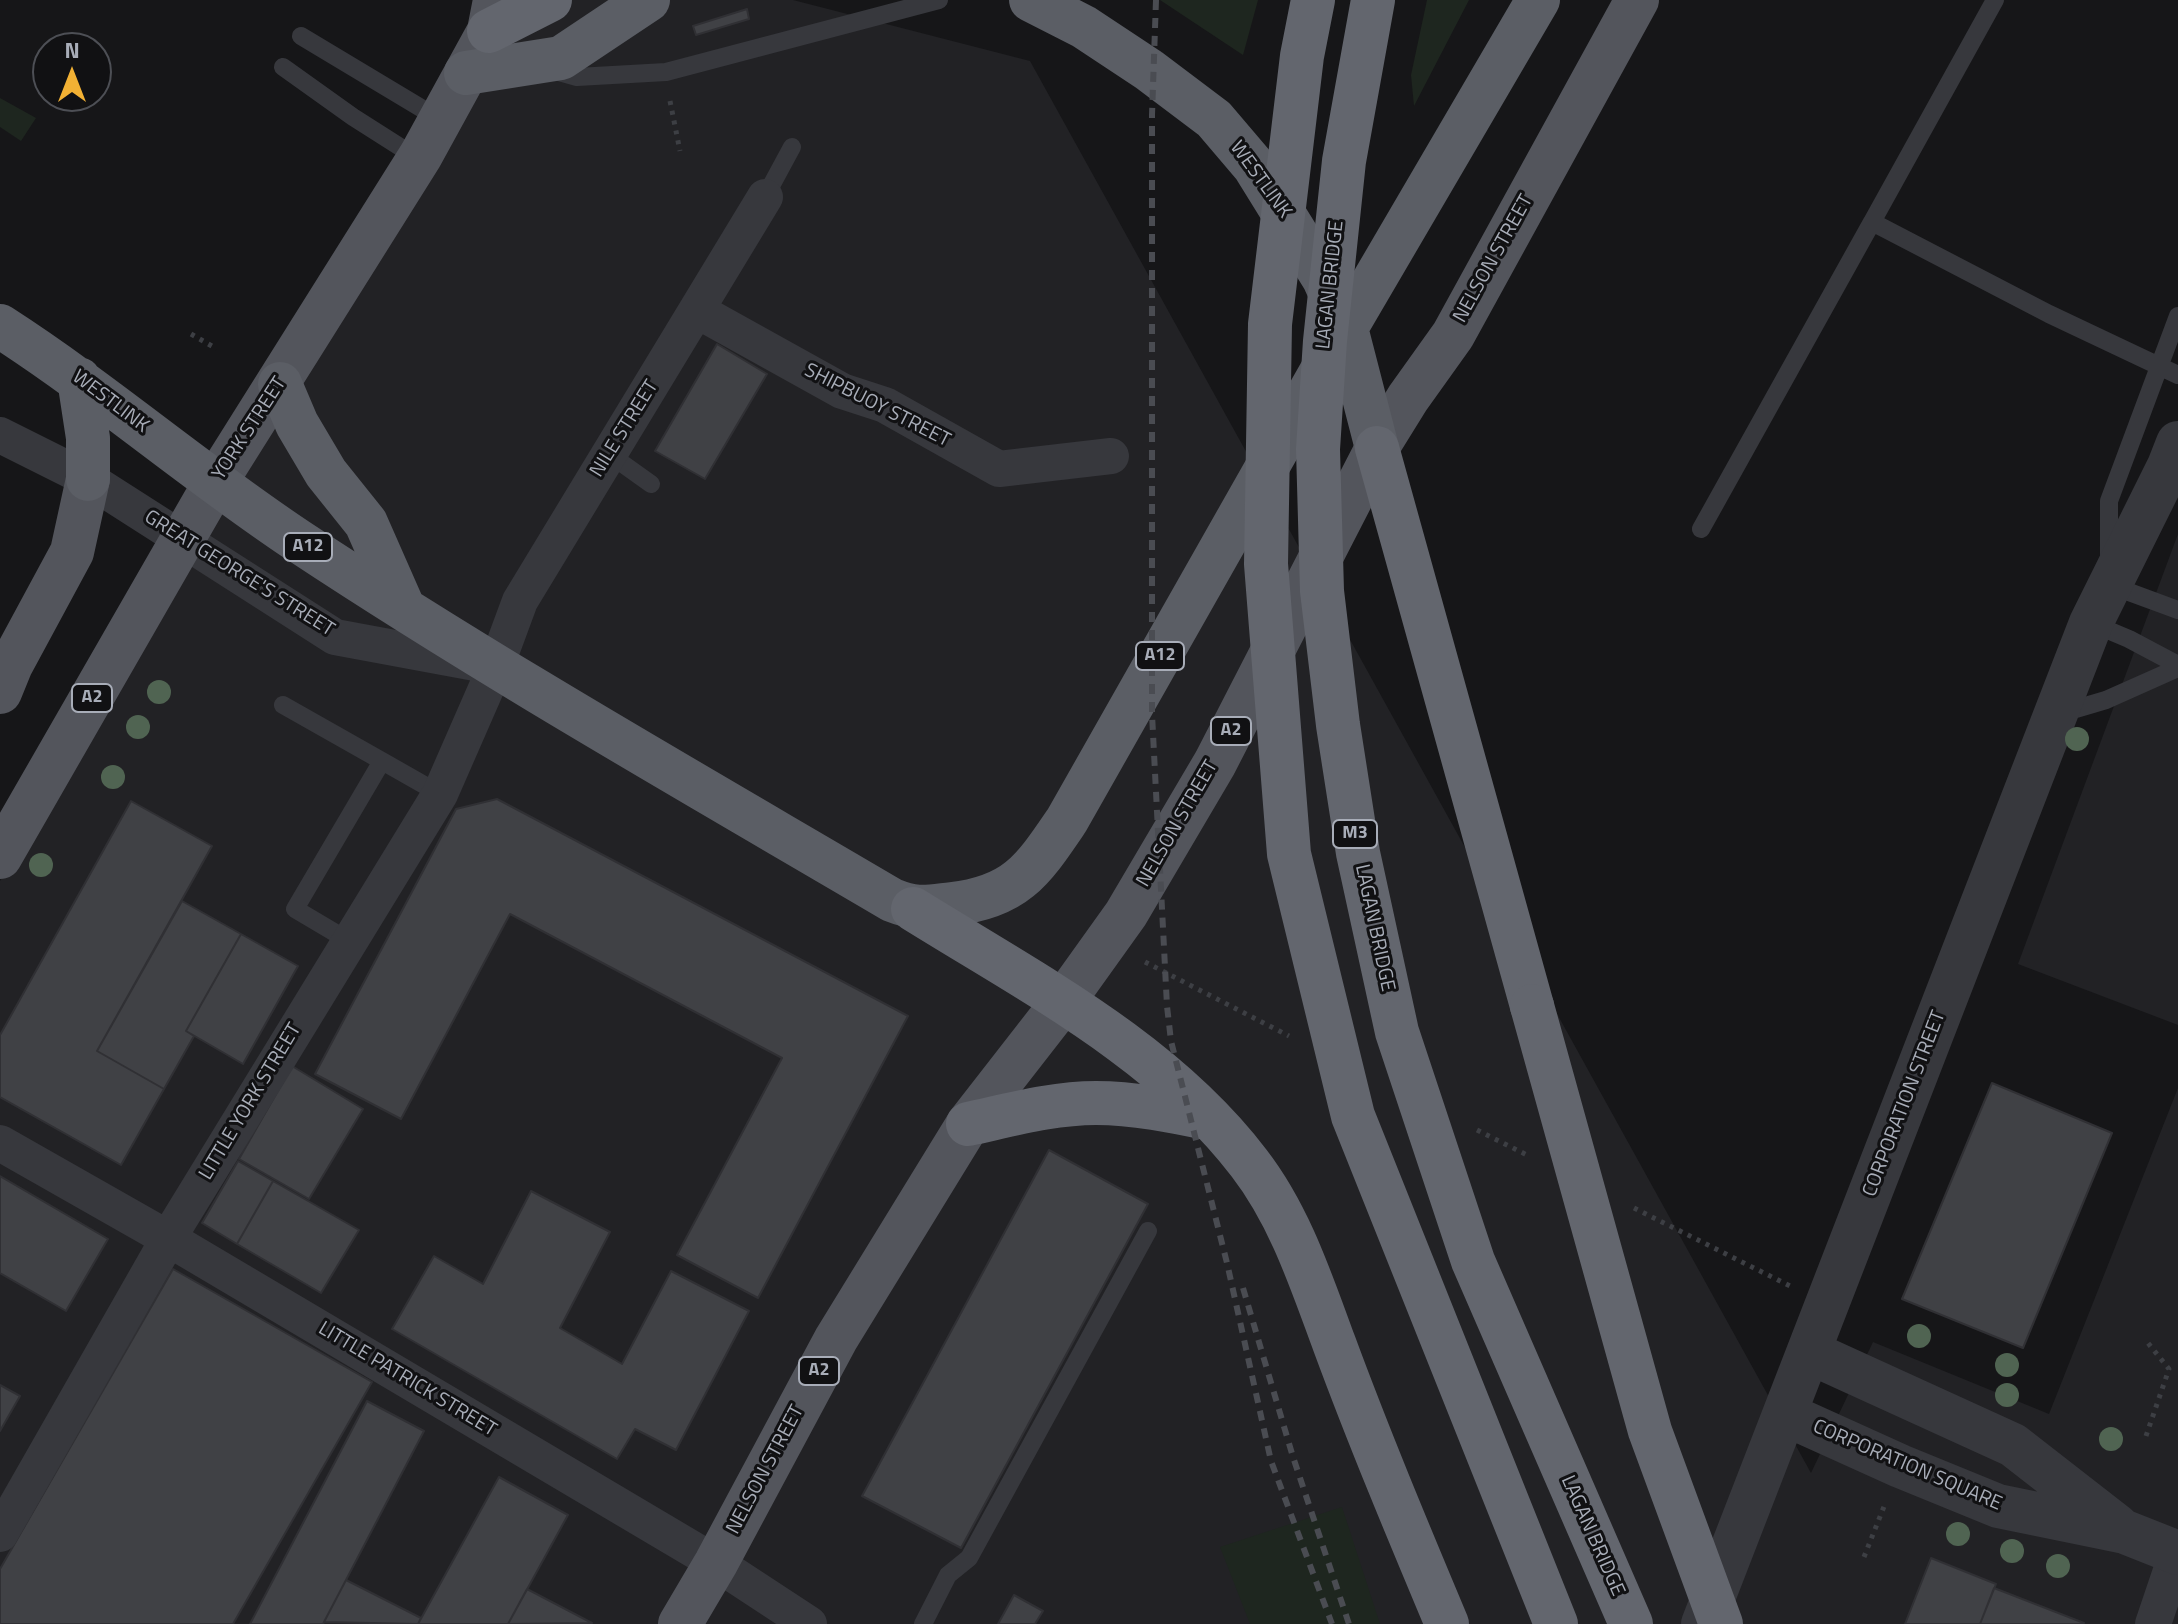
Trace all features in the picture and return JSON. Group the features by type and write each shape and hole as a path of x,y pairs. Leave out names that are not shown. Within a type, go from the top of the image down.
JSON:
{"highway":[{"path":"492,16 550,0"},
{"path":"466,73 561,58 648,0"},
{"name":"WESTLINK","path":"1031,0 1084,27 1149,70 1214,119 1269,188 1324,279 1346,328 1377,448"},
{"path":"1313,0 1302,56 1270,324 1266,564 1289,854 1353,1116 1556,1624"},
{"name":"LAGAN BRIDGE","path":"1373,0 1344,161 1325,341 1318,449 1322,591 1358,853 1397,1032 1473,1261 1631,1624"},
{"name":"A12","path":"913,909 991,898 1019,882 1050,846 1346,328 1538,0"},
{"name":"WESTLINK","path":"0,326 79,379 215,483"},
{"path":"79,379 88,438 88,479"},
{"path":"280,384 297,424 326,473 366,523 403,607"},
{"path":"1377,448 1650,1431 1721,1624"},
{"name":"GREAT GEORGE'S STREET","path":"215,483 297,541 496,666 892,900 913,909"},
{"name":"A12","path":"913,909 1063,1002"},
{"path":"1063,1002 1125,1045 1211,1119 1251,1164 1307,1267 1334,1343 1447,1624"},
{"path":"968,1124 1096,1103 1160,1109 1211,1119"}],"main road":[{"name":"NELSON STREET","path":"680,1624 836,1339 968,1124 1063,1002 1126,914 1215,763 1377,448 1453,335 1637,0"},
{"name":"YORK STREET","path":"4,841 215,483 419,159 466,73 492,16"},
{"path":"0,692 11,665 72,552 88,479"}],"street":[{"name":"NILE STREET","path":"496,666 520,601 765,197"},
{"name":"SHIPBUOY STREET","path":"698,311 842,391 885,405 999,469 1111,456"},
{"name":"GREAT GEORGE'S STREET","path":"0,435 88,479 335,637 496,666"},
{"name":"CORPORATION STREET","path":"1703,1624 2054,716 2100,604 2174,467"},
{"name":"LITTLE YORK STREET","path":"0,1534 169,1239 440,794 496,666"},
{"name":"LITTLE PATRICK STREET","path":"0,1143 169,1239 716,1563 809,1624"},
{"name":"CORPORATION SQUARE","path":"1809,1352 2013,1445 2125,1532"},
{"name":"CORPORATION SQUARE","path":"1785,1414 1998,1506 2125,1532 2178,1553"},
{"path":"2153,1624 2178,1553"}],"lane":[{"path":"527,64 577,77 666,72 939,0"},
{"path":"1701,529 1995,0"},
{"path":"301,36 441,120"},
{"path":"283,67 419,159"},
{"path":"765,197 792,147"},
{"path":"1872,222 2049,314 2178,375"},
{"name":"CORPORATION STREET","path":"2100,604 2109,501 2178,316"},
{"path":"609,454 651,484"},
{"path":"2100,604 2178,615"},
{"path":"2100,604 2129,639 2178,666"},
{"path":"2054,716 2106,700 2178,666"},
{"path":"283,705 440,794"},
{"path":"349,941 295,909 382,761"},
{"path":"923,1624 948,1575 969,1558 1148,1231"}],"path":[{"path":"668,88 680,151"},
{"path":"191,334 217,349"},
{"path":"2146,1436 2169,1369 2148,1343"},
{"path":"1864,1557 1900,1466"}],"shaded area":[{"path":"520,0 793,0 1030,61 1811,1473 1873,1342 2049,1414 2178,1088 2178,1624 0,1624 0,881"},
{"path":"1160,0 1258,0 1243,55"},
{"path":"1427,0 1469,0 1414,106 1411,75"},
{"path":"0,98 36,118 21,141 0,127"},
{"path":"2178,534 2178,1025 2018,964"},
{"path":"1342,1507 1380,1624 1250,1624 1220,1547"}],"building":[{"path":"747,9 749,19 696,35 693,26"},
{"path":"717,344 767,374 705,479 655,451"},
{"path":"497,799 908,1016 758,1298 677,1255 782,1058 510,914 401,1119 315,1074 456,809"},
{"path":"131,801 212,846 97,1051 164,1089 121,1165 0,1097 0,1035"},
{"path":"182,901 241,934 186,1031 194,1036 164,1089 97,1051"},
{"path":"241,934 298,966 243,1064 186,1031"},
{"path":"292,1066 363,1109 309,1199 239,1159"},
{"path":"1992,1083 2112,1133 2023,1348 1902,1299"},
{"path":"1049,1150 1148,1204 961,1548 862,1496"},
{"path":"238,1161 273,1181 237,1244 202,1223"},
{"path":"0,1176 108,1239 66,1311 0,1273"},
{"path":"273,1181 359,1230 321,1293 237,1244"},
{"path":"531,1191 610,1232 560,1328 622,1364 671,1271 749,1311 676,1450 635,1429 617,1459 392,1329 434,1256 483,1284"},
{"path":"173,1269 372,1382 233,1624 0,1624 0,1569"},
{"path":"0,1385 20,1396 0,1431"},
{"path":"367,1401 424,1431 323,1624 250,1624"},
{"path":"499,1477 568,1515 508,1624 418,1624"},
{"path":"1931,1558 1996,1584 1980,1624 1905,1624"},
{"path":"346,1580 421,1618 418,1624 324,1622"},
{"path":"1994,1588 2084,1623 1980,1624"},
{"path":"527,1589 592,1623 508,1624"},
{"path":"1014,1595 1043,1611 1035,1624 998,1624"}],"railway":[{"path":"1156,0 1152,115 1152,714 1167,1006 1171,1041 1227,1263 1271,1461 1332,1624"},
{"path":"1243,1288 1293,1457 1349,1624"}]}
